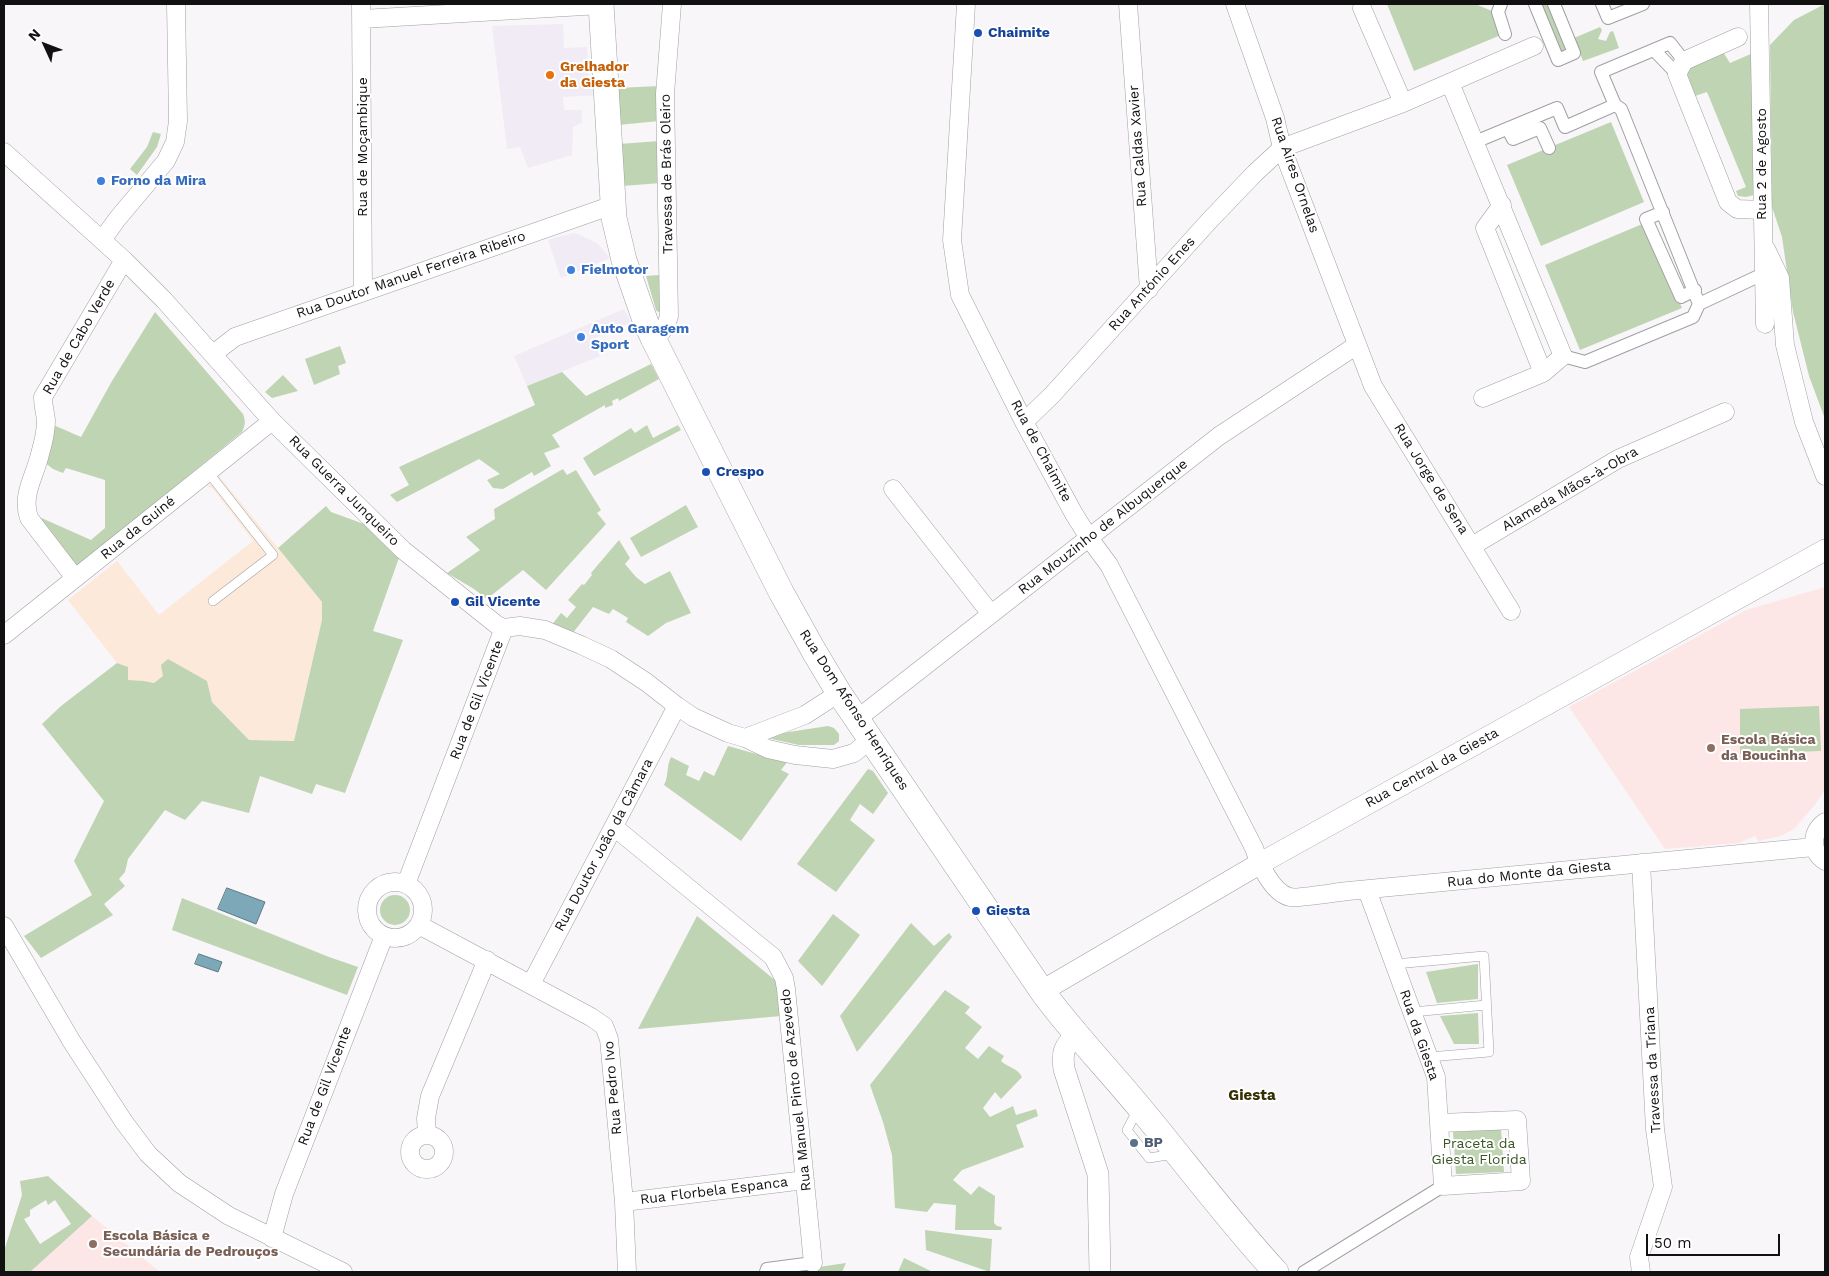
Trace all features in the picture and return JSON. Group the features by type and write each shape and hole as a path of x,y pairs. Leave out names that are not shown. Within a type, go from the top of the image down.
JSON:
{"main road":[{"name":"Rua Dom Afonso Henriques","path":"601,4 614,218 624,260 653,338 781,592 815,654 870,740 1042,991 1076,1035 1139,1107 1243,1236 1276,1272"}],"street":[{"path":"102,240 166,161 175,142 178,120 176,4"},
{"path":"361,12 601,4"},
{"name":"Travessa de Brás Oleiro","path":"653,338 662,334 667,326 669,316 665,94 672,4"},
{"name":"Rua de Chaimite","path":"966,4 952,240 960,295 1024,422 1089,538 1109,565 1254,848 1259,864"},
{"name":"Rua Caldas Xavier","path":"1128,4 1149,288"},
{"name":"Rua Aires Ornelas","path":"1235,4 1274,118 1282,148 1356,345"},
{"path":"1501,4 1498,12 1505,34"},
{"path":"1535,4 1558,60 1574,53 1554,4"},
{"path":"1602,4 1608,18 1627,7 1643,4"},
{"name":"Rua 2 de Agosto","path":"1760,4 1762,242 1765,324"},
{"path":"1364,6 1403,103"},
{"name":"Rua de Moçambique","path":"361,12 363,291"},
{"path":"1681,68 1738,37"},
{"path":"1699,304 1664,212 1621,109 1615,105 1601,72 1670,43 1681,68 1728,202 1737,209 1762,210"},
{"path":"1282,148 1450,84 1534,46"},
{"path":"1450,84 1502,205 1563,356"},
{"path":"1475,142 1557,108 1565,127 1615,105"},
{"path":"1508,129 1513,139 1561,119"},
{"path":"1540,128 1548,148"},
{"name":"Rua António Enes","path":"1024,422 1052,395 1255,172 1282,148"},
{"name":"Rua Guerra Junqueiro","path":"4,152 124,260 164,300 272,421 403,550 497,626 504,628"},
{"name":"Rua Doutor Manuel Ferreira Ribeiro","path":"213,354 235,337 613,205"},
{"path":"1502,205 1485,228 1544,372"},
{"path":"1664,212 1646,219 1681,297 1695,290"},
{"path":"1762,242 1780,278 1785,345 1804,422 1825,476"},
{"name":"Rua de Cabo Verde","path":"75,578 29,518 26,509 26,498 40,455 46,420 43,397 124,260"},
{"path":"1563,356 1585,362 1693,317 1699,304 1763,274"},
{"name":"Rua Mouzinho de Albuquerque","path":"857,719 1219,436 1356,345"},
{"name":"Rua Jorge de Sena","path":"1356,345 1373,386 1511,611"},
{"path":"1484,398 1544,372 1563,356"},
{"name":"Alameda Mãos-à-Obra","path":"1472,546 1618,459 1725,412"},
{"name":"Rua da Guiné","path":"4,635 272,421"},
{"path":"893,489 990,614"},
{"name":"Rua Central da Giesta","path":"1042,991 1259,864 1825,550"},
{"path":"504,628 520,626 545,630 581,645 611,659 646,682 677,706 709,726 744,738 768,749 813,758 833,759 854,753 870,740"},
{"name":"Rua de Gil Vicente","path":"406,884 504,628"},
{"path":"744,738 805,715 839,692"},
{"name":"Rua Doutor João da Câmara","path":"531,984 677,706"},
{"path":"1825,822 1818,828 1815,834 1814,846 1817,853 1825,861"},
{"name":"Rua Manuel Pinto de Azevedo","path":"614,827 773,957 780,967 784,978 813,1263 767,1270 766,1272"},
{"name":"Rua do Monte da Giesta","path":"1259,864 1279,892 1291,898 1814,846"},
{"name":"Travessa da Triana","path":"1641,863 1655,1129 1663,1187 1639,1257 1641,1272"},
{"path":"398,882 406,884 413,888 422,902 422,918 419,925 407,935 391,938 384,936 376,931 371,924 367,908 369,899 381,886 398,882"},
{"name":"Rua da Giesta","path":"1367,890 1436,1077 1443,1186"},
{"name":"Rua Pedro Ivo","path":"419,925 591,1017 604,1026 608,1032 624,1202 628,1272"},
{"path":"4,926 72,1042 124,1122 148,1154 179,1183 229,1216 340,1272"},
{"name":"Rua de Gil Vicente","path":"272,1238 284,1194 384,936"},
{"path":"427,1135 426,1118 430,1096 487,960"},
{"path":"1076,1035 1065,1047 1062,1056 1064,1069 1098,1174 1100,1272"},
{"path":"1304,1272 1443,1186 1521,1181 1517,1120 1439,1123"},
{"name":"Rua Florbela Espanca","path":"624,1202 805,1180"}],"lane":[{"path":"208,472 273,555 214,601"},
{"path":"1395,964 1484,956 1489,1052 1429,1057"},
{"path":"1413,1012 1486,1005"}],"shaded area":[{"path":"563,24 564,48 587,47 589,89 598,89 598,95 563,97 564,110 582,110 582,123 573,127 572,155 528,168 520,147 507,149 492,26"},
{"path":"573,233 597,243 610,258 561,278 548,240"},
{"path":"624,309 631,322 593,339 600,356 527,386 514,356"},
{"path":"219,476 322,602 322,620 294,741 249,740 212,702 207,681 163,676 155,683 128,680 128,667 117,663 68,600 117,561 159,615 253,541 214,490 207,487"},
{"name":"Escola Básica da Boucinha","path":"1825,587 1825,790 1794,829 1781,836 1758,841 1755,836 1739,843 1665,849 1569,707 1746,610"},
{"name":"Escola Básica e Secundária de Pedrouços","path":"92,1216 160,1272 30,1272"}],"green space":[{"path":"1387,4 1475,4 1492,11 1501,35 1414,71"},
{"path":"1540,4 1550,4 1568,48 1566,53 1561,52"},
{"path":"1825,4 1825,419 1809,376 1793,312 1782,237 1772,207 1770,45 1794,20"},
{"path":"1600,27 1602,30 1598,39 1606,41 1610,32 1613,31 1619,48 1583,61 1574,38"},
{"path":"1723,52 1730,63 1753,53 1754,195 1746,197 1738,196 1736,191 1746,187 1707,92 1695,96 1687,73 1689,67"},
{"path":"660,86 659,121 618,125 616,88"},
{"path":"1611,122 1644,202 1541,246 1507,165"},
{"path":"153,132 161,134 157,147 137,175 130,169 147,147"},
{"path":"659,141 661,183 622,186 619,144"},
{"path":"1647,222 1682,308 1580,350 1545,265"},
{"path":"659,275 660,311 658,312 646,276"},
{"path":"155,312 243,414 244,428 242,432 76,567 37,516 91,540 105,528 105,480 66,468 63,473 53,469 44,462 49,423 81,437 112,381"},
{"path":"340,346 346,363 338,366 340,374 314,385 305,359"},
{"path":"651,364 659,379 619,401 618,398 612,401 613,405 605,408 605,405 552,435 560,447 544,453 551,466 534,476 532,472 503,489 493,488 487,480 500,474 479,459 397,502 390,495 409,485 399,467 535,405 527,386 562,372 586,396"},
{"path":"283,375 298,391 272,398 265,392"},
{"path":"647,425 653,438 678,425 681,430 594,476 583,458 631,428 635,433"},
{"path":"563,469 567,475 576,470 601,510 597,513 606,524 546,590 523,570 487,599 447,573 480,550 466,537 495,519 494,509"},
{"path":"686,505 698,527 641,557 630,538"},
{"path":"326,506 331,512 372,527 400,555 373,631 403,640 345,793 316,784 312,794 260,776 249,813 202,801 185,820 165,810 128,859 125,872 119,879 125,886 104,904 113,915 41,958 24,936 92,895 74,861 104,801 42,724 61,706 117,663 128,667 128,680 154,683 163,676 161,665 168,659 207,681 212,702 249,740 294,741 322,620 322,602 278,548"},
{"path":"619,540 630,558 625,564 645,584 670,571 691,613 666,623 648,636 626,622 628,618 613,609 609,614 593,607 572,634 551,626 561,613 567,618 576,607 568,600 582,584 584,585 592,575 591,573"},
{"path":"1819,706 1821,751 1740,754 1740,709"},
{"path":"828,726 834,728 839,734 839,741 834,745 799,745 767,738 769,735"},
{"path":"728,746 788,761 781,770 789,774 741,841 664,785 671,757 689,766 686,775 699,781 704,771 714,776"},
{"path":"868,769 873,771 888,793 873,814 860,804 850,820 875,840 836,892 797,864"},
{"path":"395,895 405,900 410,910 405,920 395,925 385,920 380,910 385,900"},
{"path":"182,898 358,967 347,995 172,930"},
{"path":"833,914 860,935 822,986 798,961"},
{"path":"697,916 776,981 781,1016 638,1029"},
{"path":"911,923 934,946 949,933 952,937 857,1052 840,1016"},
{"path":"1478,964 1478,999 1437,1003 1426,972"},
{"path":"945,990 970,1007 965,1013 982,1027 965,1048 978,1059 989,1046 1004,1056 1001,1061 1018,1071 1022,1077 1001,1099 995,1092 983,1108 990,1117 1013,1106 1016,1115 1036,1109 1038,1116 1016,1125 1024,1147 962,1170 953,1180 971,1195 979,1186 995,1196 994,1223 1002,1227 1001,1230 955,1230 956,1205 934,1203 927,1212 895,1208 892,1155 870,1085"},
{"path":"1478,1013 1479,1044 1454,1044 1440,1016"},
{"name":"Praceta da Giesta Florida","path":"1501,1129 1504,1172 1456,1174 1453,1132"},
{"path":"48,1176 92,1216 30,1272 4,1272 4,1251 22,1195 20,1181","holes":["46,1200 48,1205 55,1200 71,1224 40,1244 24,1219 30,1216 30,1210"]},
{"path":"925,1230 992,1239 990,1272 926,1250"},
{"path":"904,1258 933,1272 898,1272"},
{"path":"846,1263 842,1272 811,1272 812,1268"}],"water":[{"path":"227,888 265,902 256,924 218,909"},
{"path":"199,954 222,962 218,972 195,964"}],"place":[{"name":"Chaimite","path":"978,33"},
{"name":"Grelhador da Giesta","path":"550,75"},
{"name":"Forno da Mira","path":"101,181"},
{"name":"Fielmotor","path":"571,270"},
{"name":"Auto Garagem Sport","path":"581,337"},
{"name":"Crespo","path":"706,472"},
{"name":"Gil Vicente","path":"455,602"},
{"name":"Escola Básica da Boucinha","path":"1711,748"},
{"name":"Giesta","path":"976,911"},
{"name":"BP","path":"1134,1143"},
{"name":"Escola Básica e Secundária de Pedrouços","path":"93,1244"}],"district":[{"name":"Giesta","path":"1252,1096"}]}
